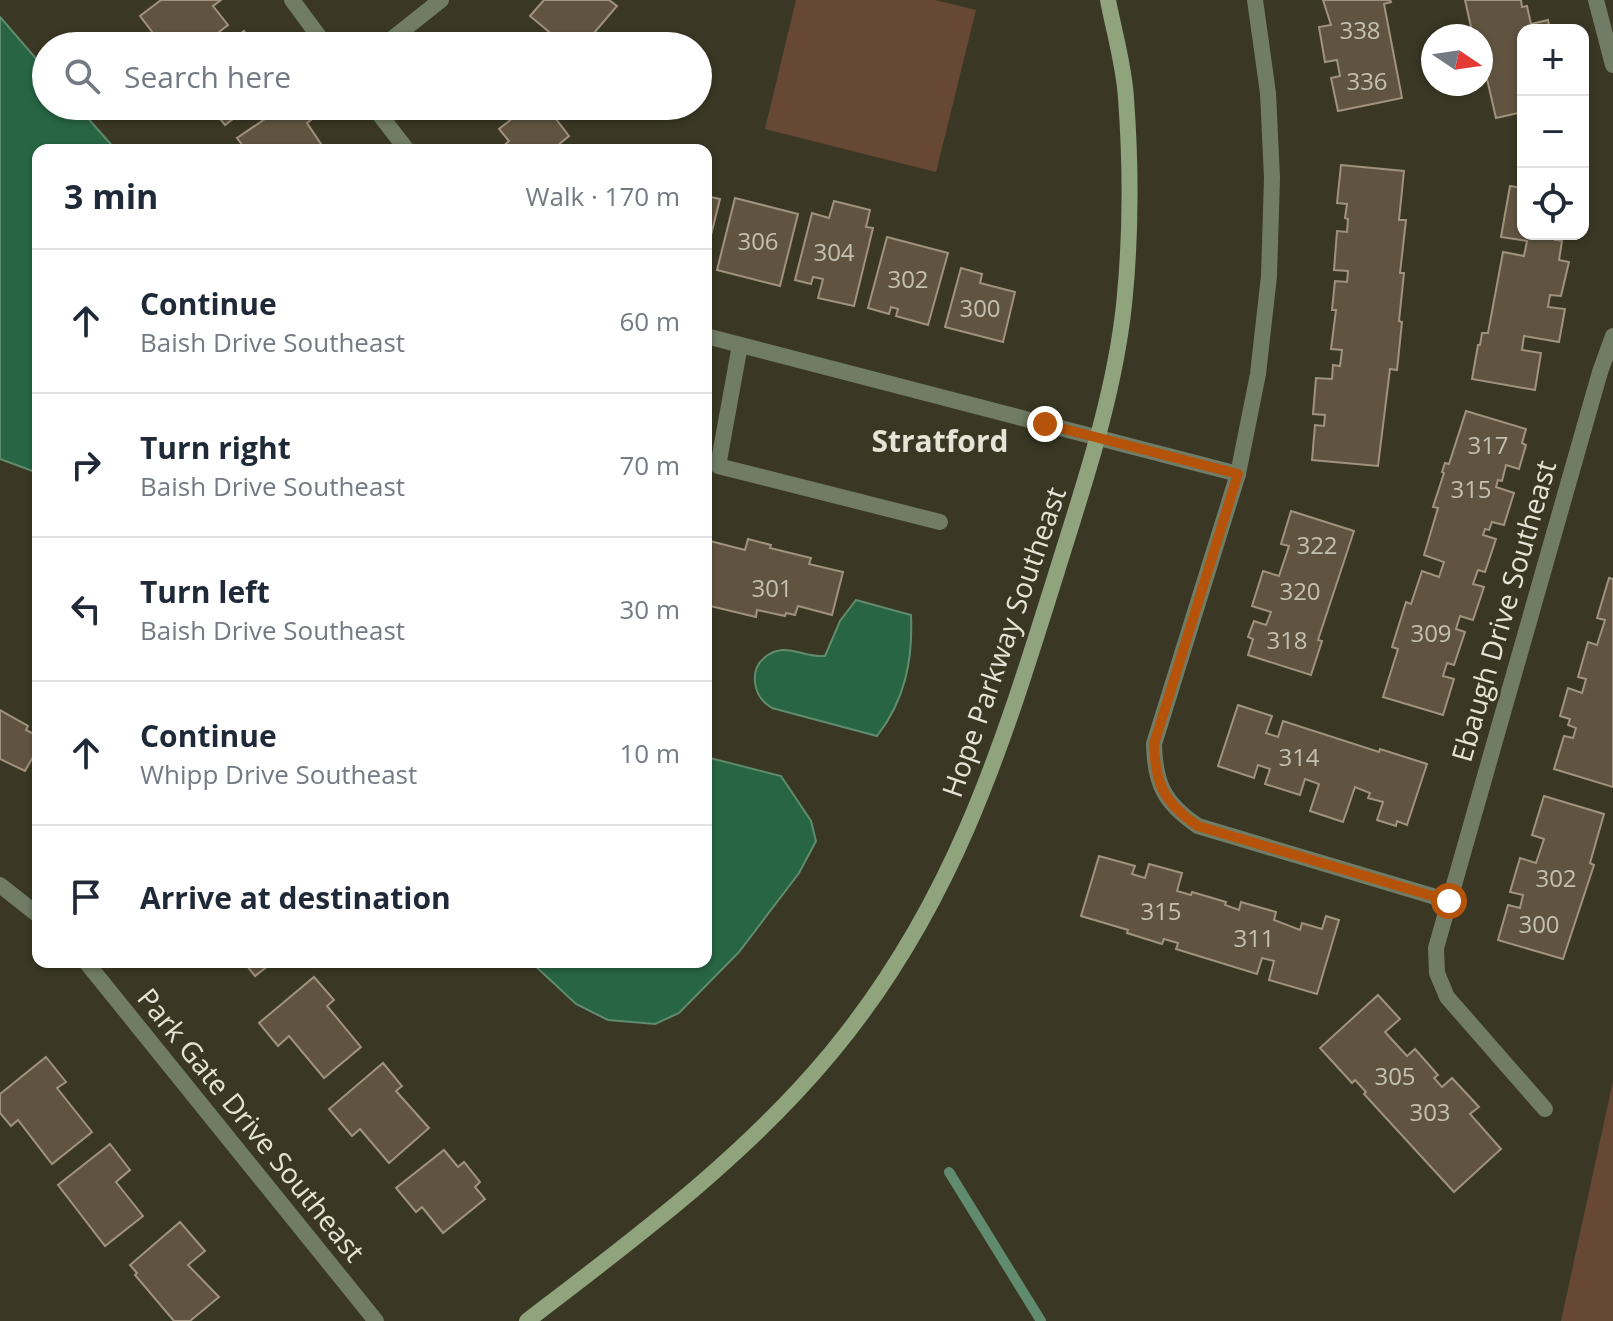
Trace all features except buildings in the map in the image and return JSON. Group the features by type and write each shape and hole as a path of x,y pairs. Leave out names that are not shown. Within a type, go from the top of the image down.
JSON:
{"street":[{"path":"292,0 316,32"},
{"path":"401,32 441,0"},
{"name":"Hope Parkway Southeast","path":"527,1321 703,1182 779,1111 832,1052 905,953 959,849 998,755 1098,439 1108,398 1124,305 1129,182 1126,94 1108,0"},
{"path":"1255,0 1268,93 1272,178 1269,276 1258,374 1238,474 1154,744 1155,769 1163,793 1177,812 1198,826 1449,901"},
{"path":"1596,0 1613,65"},
{"path":"384,120 402,144"},
{"name":"Ebaugh Drive Southeast","path":"1545,1109 1447,997 1437,973 1436,948 1600,372 1613,336"},
{"path":"712,338 1238,474"},
{"path":"740,345 718,466 940,522"},
{"path":"0,885 32,910"},
{"name":"Park Gate Drive Southeast","path":"91,968 376,1321"}],"shaded area":[{"path":"796,0 935,0 976,10 936,172 765,129"},
{"path":"0,17 32,54 32,120 89,120 111,144 32,144 32,471 0,459"},
{"path":"856,600 911,615 909,664 901,694 877,736 772,708 760,697 756,686 758,666 771,653 786,650 825,656 840,621"},
{"path":"712,759 781,776 811,821 816,841 799,873 739,952 679,1013 655,1024 608,1020 576,1004 537,968 712,968"},
{"path":"1613,1081 1613,1321 1561,1321"}],"waterway":[{"path":"949,1172 1041,1321"}],"district":[{"name":"Stratford","path":"940,442"}],"route":[{"path":"1045,424 1238,474 1154,744 1155,769 1163,793 1177,812 1198,826 1449,901"}]}
